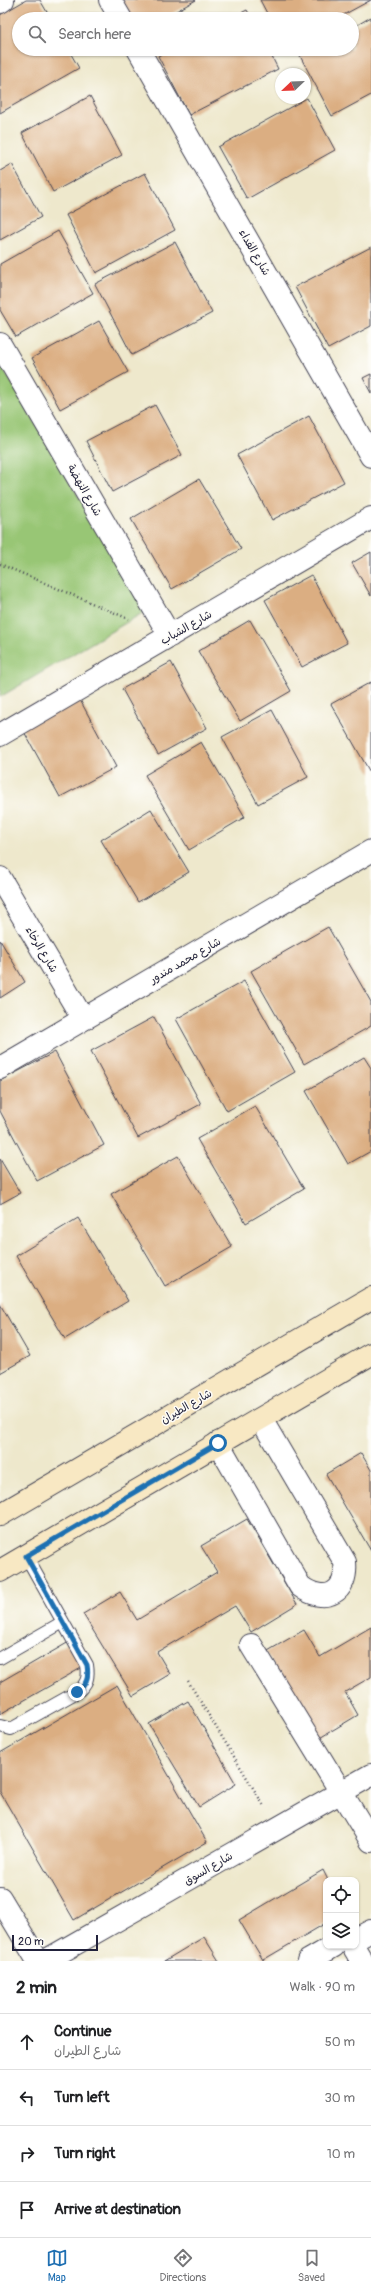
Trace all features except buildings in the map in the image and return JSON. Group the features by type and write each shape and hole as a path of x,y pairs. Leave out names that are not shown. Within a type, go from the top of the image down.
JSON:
{"main road":[{"name":"شارع الطيران","path":"0,1515 371,1298"},
{"path":"0,1571 371,1354"}],"street":[{"path":"110,0 117,12"},
{"name":"شارع الفداء","path":"142,56 371,456"},
{"name":"شارع النهضة","path":"0,344 170,636"},
{"name":"شارع الشباب","path":"0,735 371,518"},
{"name":"شارع محمد مندور","path":"0,1068 371,851"},
{"name":"شارع الرخاء","path":"0,878 83,1019"},
{"path":"218,1443 300,1586 312,1594 326,1596 339,1589 346,1576 345,1562 261,1419"},
{"path":"252,1645 343,1792 371,1841"},
{"name":"شارع السوق","path":"45,1961 371,1776"},
{"path":"0,1898 38,1961"},
{"path":"359,1938 371,1931"},
{"path":"308,1961 329,1949"},
{"path":"355,1949 362,1961"}],"lane":[{"path":"0,1726 11,1729 85,1685 89,1676 87,1665 26,1556"},
{"path":"0,1658 63,1622"}],"path":[{"path":"0,564 170,636"},
{"path":"188,1681 277,1828"}],"green space":[{"path":"0,363 146,611 0,697"}],"route":[{"path":"77,1692 85,1685 89,1676 87,1665 26,1556 218,1443"}]}
